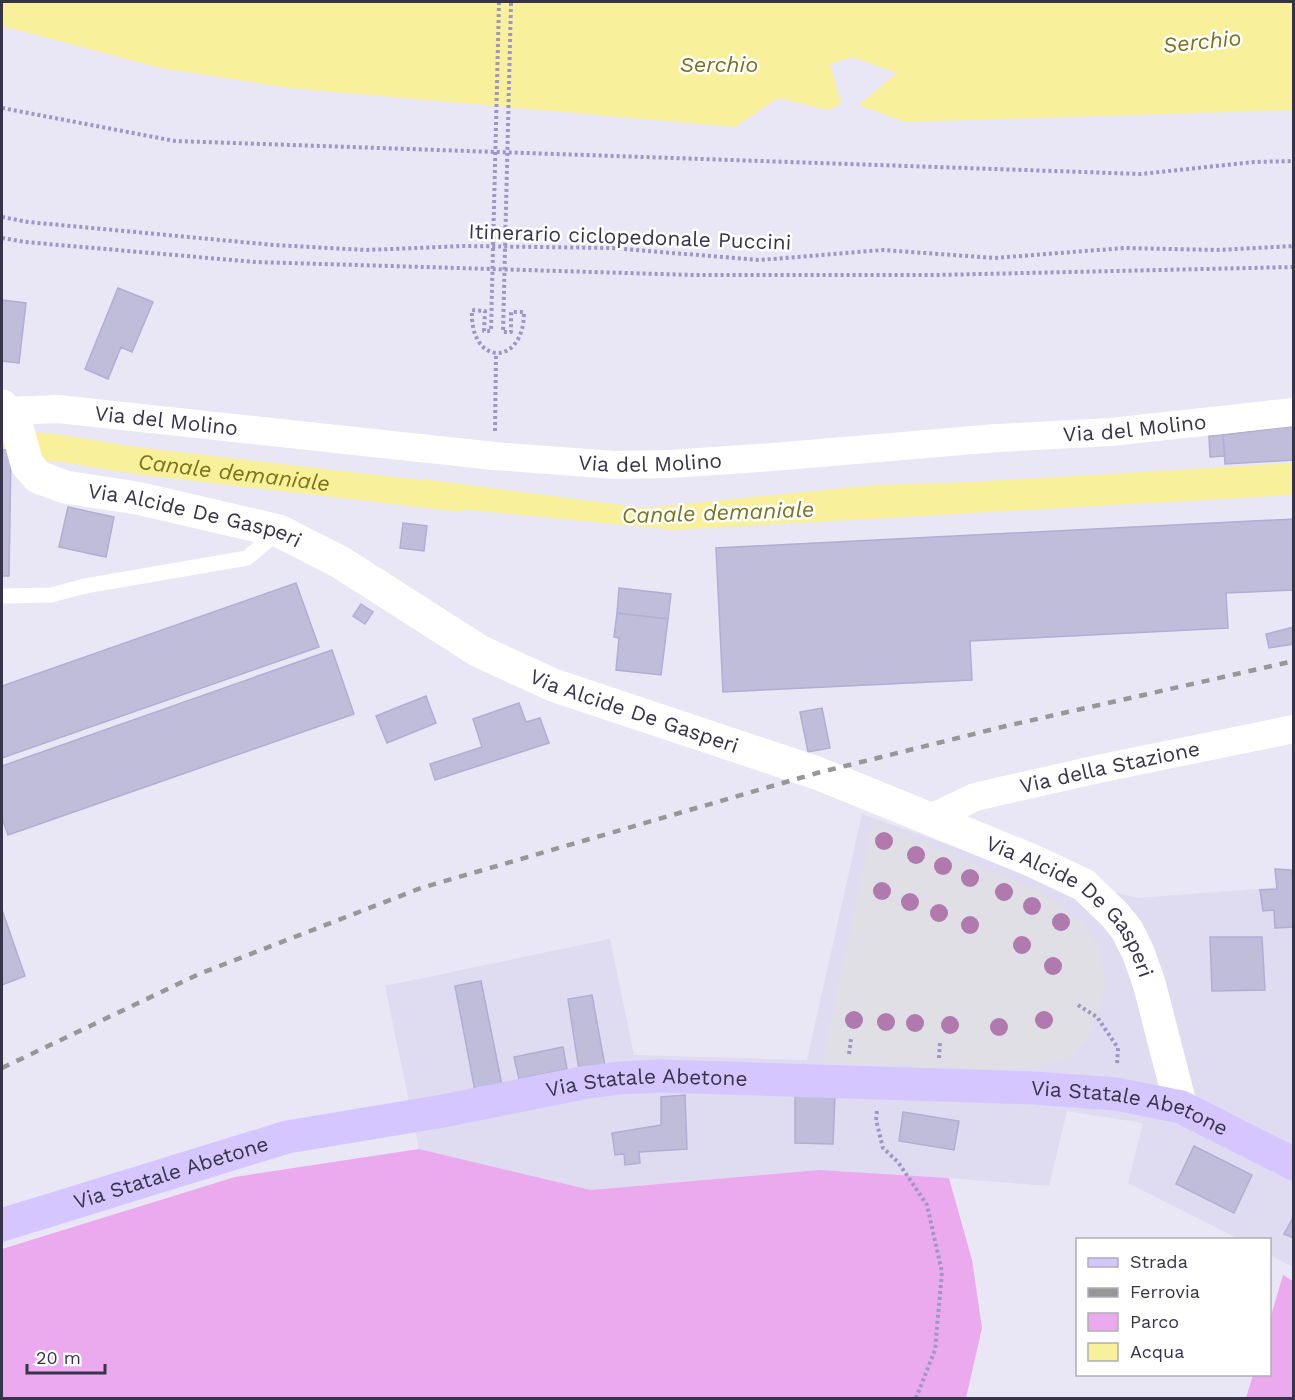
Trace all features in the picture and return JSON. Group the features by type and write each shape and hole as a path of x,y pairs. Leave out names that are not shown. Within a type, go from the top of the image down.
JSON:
{"main road":[{"name":"Via Statale Abetone","path":"2,1225 287,1137 443,1111 582,1083 660,1076 1034,1088 1116,1094 1181,1107 1293,1164"}],"street":[{"name":"Via del Molino","path":"8,414 58,409 494,456 614,465 670,464 997,438 1111,432 1293,412"},
{"name":"Via Alcide De Gasperi","path":"8,414 27,464 38,477 65,486 136,498 279,531 340,562 479,651 553,685 817,773 1031,860 1084,885 1115,915 1127,930 1138,952 1149,983 1181,1107"},
{"name":"Via della Stazione","path":"929,819 975,797 1293,729"}],"lane":[{"path":"2,596 51,595 85,586 247,558 279,531"}],"path":[{"path":"499,2 491,331 484,331 484,311 472,310 471,321 475,338 485,350 496,354 508,350 519,340 524,323 524,312 511,312 511,332 503,332 511,2"},
{"path":"2,108 175,141 1141,174 1254,162 1293,161"},
{"name":"Itinerario ciclopedonale Puccini","path":"2,217 28,222 274,245 366,250 464,246 611,248 760,260 884,250 995,258 1124,248 1217,250 1293,246"},
{"path":"2,238 25,242 255,262 694,275 936,275 1293,267"},
{"path":"494,456 496,354"},
{"path":"1078,1005 1098,1017 1118,1048 1116,1094"},
{"path":"878,1083 876,1120 883,1148 898,1162 927,1205 942,1272 935,1350 916,1398"}],"shaded area":[{"path":"862,814 1002,864 1138,898 1293,886 1293,1267 1271,1256 1271,1238 1237,1238 1128,1183 1143,1123 1067,1111 1049,1186 819,1170 591,1190 419,1149 385,986 610,939 634,1055 807,1060"},
{"path":"873,822 1041,892 1083,924 1099,946 1106,981 1097,1017 1086,1042 1065,1061 1031,1068 980,1069 822,1063"}],"green space":[{"path":"419,1149 591,1190 819,1170 949,1178 972,1260 982,1328 966,1398 2,1398 2,1249 235,1177"},
{"path":"1283,1275 1293,1281 1293,1398 1246,1398 1253,1376 1271,1376 1271,1316"}],"water":[{"name":"Serchio","path":"2,2 1293,2 1293,110 905,122 859,105 897,73 852,57 830,64 841,104 828,110 778,98 735,127 289,88 161,68 2,26"},
{"path":"1293,463 1293,495 674,530 418,505 423,479 644,508 875,485 972,482"}],"building":[{"path":"118,288 153,302 132,352 121,347 108,379 85,369"},
{"path":"2,300 26,303 19,363 2,361"},
{"path":"1294,426 1294,460 1225,464 1223,435"},
{"path":"1223,435 1225,456 1210,457 1209,436"},
{"path":"2,450 11,450 9,576 2,576"},
{"path":"68,507 114,517 106,557 59,547"},
{"path":"1294,519 1294,590 1226,593 1228,628 970,641 972,680 723,692 716,548"},
{"path":"403,523 427,526 424,551 400,548"},
{"path":"296,583 319,647 2,758 2,686"},
{"path":"619,588 671,594 668,619 617,613"},
{"path":"361,604 373,612 365,624 353,616"},
{"path":"617,613 668,619 661,675 616,670 619,638 614,637"},
{"path":"1294,627 1294,644 1269,648 1266,634"},
{"path":"332,650 354,714 8,835 2,818 2,766"},
{"path":"426,696 436,723 387,743 376,716"},
{"path":"519,703 526,722 540,718 549,743 435,780 430,764 482,747 473,719"},
{"path":"822,708 830,748 808,752 800,712"},
{"path":"1275,869 1291,870 1294,892 1294,927 1275,928 1274,910 1263,911 1260,890 1277,889"},
{"path":"2,910 25,976 2,985"},
{"path":"1210,937 1262,937 1265,990 1212,991"},
{"path":"481,981 502,1085 475,1091 455,986"},
{"path":"592,995 605,1066 579,1070 568,999"},
{"path":"563,1047 567,1069 519,1079 514,1057"},
{"path":"795,1094 835,1094 833,1144 795,1143"},
{"path":"685,1095 687,1149 639,1152 640,1163 625,1165 624,1154 615,1155 612,1133 661,1125 661,1097"},
{"path":"903,1112 959,1121 954,1150 899,1141"},
{"path":"1194,1146 1252,1175 1234,1213 1176,1184"},
{"path":"1294,1216 1294,1238 1284,1234"}],"waterway":[{"name":"Canale demaniale","path":"2,443 59,448 139,461 458,498"}],"railway":[{"path":"2,1068 199,974 421,888 817,773 1006,726 1294,661"}]}
